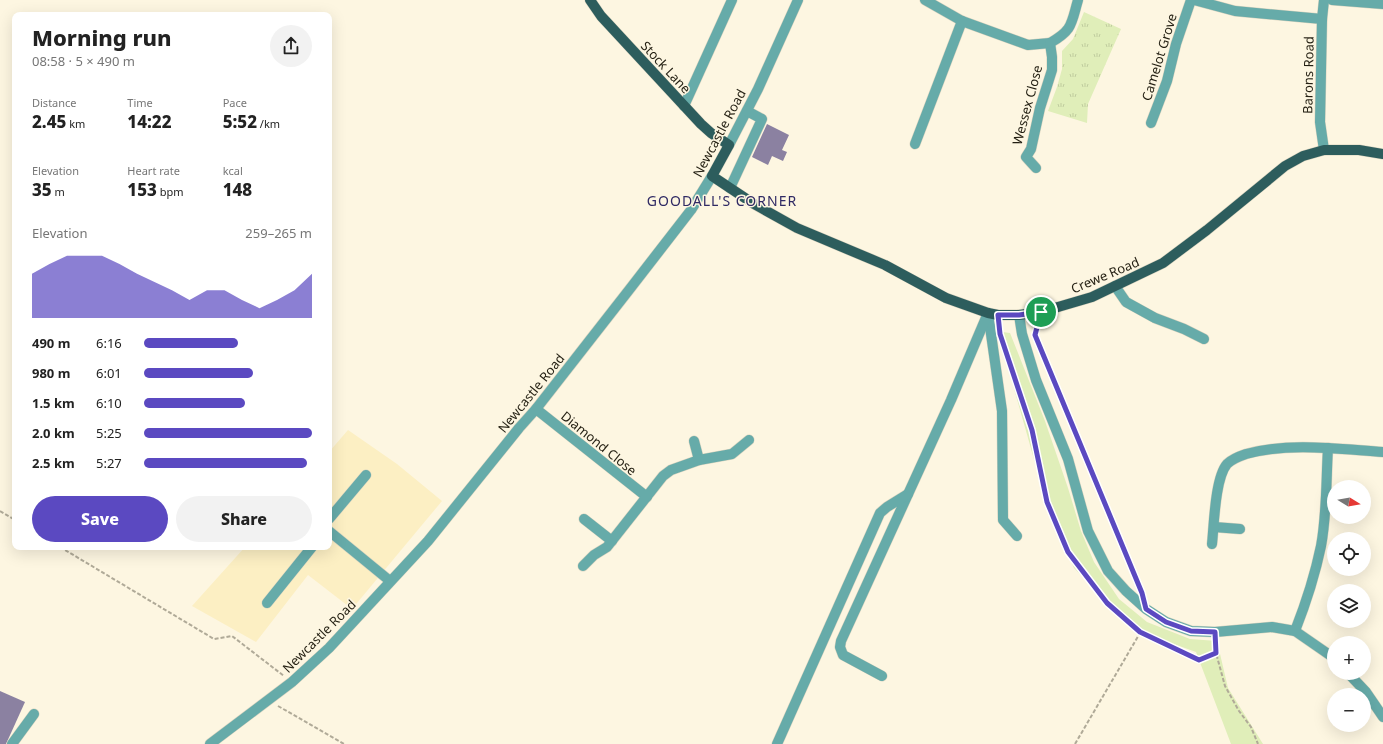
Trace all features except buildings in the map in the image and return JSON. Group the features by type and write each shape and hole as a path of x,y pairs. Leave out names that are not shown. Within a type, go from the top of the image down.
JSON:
{"main road":[{"name":"Stock Lane","path":"590,0 601,16 684,106 711,133 729,145"},
{"name":"Newcastle Road","path":"712,176 729,145"},
{"name":"Crewe Road","path":"712,176 754,204 797,228 885,266 946,298 988,313 998,315 1019,315 1041,312 1092,297 1163,263 1207,230 1285,166 1303,156 1324,150 1359,150 1383,154"}],"street":[{"path":"684,106 732,0"},
{"name":"Newcastle Road","path":"729,145 747,111 798,0"},
{"name":"Wessex Close","path":"925,0 962,21 1028,45 1050,43 1063,36 1069,28 1078,0"},
{"path":"1192,0 1235,11 1322,18"},
{"name":"Camelot Grove","path":"1151,123 1167,80 1176,44 1192,0"},
{"name":"Barons Road","path":"1324,0 1322,18 1320,122 1324,150"},
{"path":"1332,0 1383,4"},
{"path":"915,144 962,21"},
{"name":"Wessex Close","path":"1036,168 1026,158 1031,149 1040,108 1052,70 1050,43"},
{"path":"730,188 762,119 747,111"},
{"name":"Newcastle Road","path":"210,744 292,682 329,648 428,541 536,409 670,238 691,210 712,176"},
{"path":"1115,286 1126,302 1155,318 1184,329 1204,340"},
{"path":"882,676 842,654 840,647 841,641 951,400 988,313"},
{"path":"988,313 1002,411 1003,520 1017,536"},
{"path":"1019,315 1022,334 1036,380 1068,459 1088,531 1108,571 1126,591 1146,609 1166,622 1191,631 1215,632 1272,626 1295,631 1327,653"},
{"name":"Diamond Close","path":"536,409 647,497"},
{"path":"583,566 594,555 609,544 663,476 672,470 699,460 732,454 749,440"},
{"path":"694,441 699,460"},
{"path":"1212,544 1216,498 1221,475 1227,463 1238,457 1265,450 1292,447 1383,452"},
{"path":"1295,631 1310,590 1321,545 1325,519 1328,448"},
{"path":"332,516 366,476"},
{"path":"777,744 880,513 886,507 908,494"},
{"path":"584,519 609,544"},
{"path":"1214,527 1240,529"},
{"path":"332,533 390,581"},
{"path":"267,603 310,550"},
{"path":"1355,680 1366,692 1383,717"},
{"path":"12,744 34,714"}],"path":[{"path":"1041,312 1035,335 1142,593 1146,609"},
{"path":"1005,349 1032,430 1047,502 1068,552 1107,603 1140,632 1199,660 1216,653"},
{"path":"0,511 12,518"},
{"path":"65,550 214,639 232,636 292,682"},
{"path":"1075,744 1140,632"},
{"path":"1215,632 1216,653 1225,686 1251,726 1258,744"},
{"path":"268,700 344,744"}],"shaded area":[{"path":"348,430 397,464 442,501 352,609 308,575 256,642 192,606 242,550 332,550 332,449"}],"green space":[{"path":"1084,12 1121,29 1088,104 1087,123 1048,111 1062,69 1062,51 1073,39"},
{"path":"995,331 1010,333 1045,421 1081,531 1094,562 1119,599 1147,622 1190,639 1217,641 1228,688 1263,744 1231,744 1196,652 1132,629 1074,568 1052,523 1013,385"}],"district":[{"name":"GOODALL'S CORNER","path":"722,201"}],"route":[{"path":"1041,312 1035,335 1142,593 1146,609 1166,622 1191,631 1215,632 1216,653 1199,660 1140,632 1107,603 1068,552 1047,502 1032,430 1000,334 998,315 1019,315 1041,312"}]}
